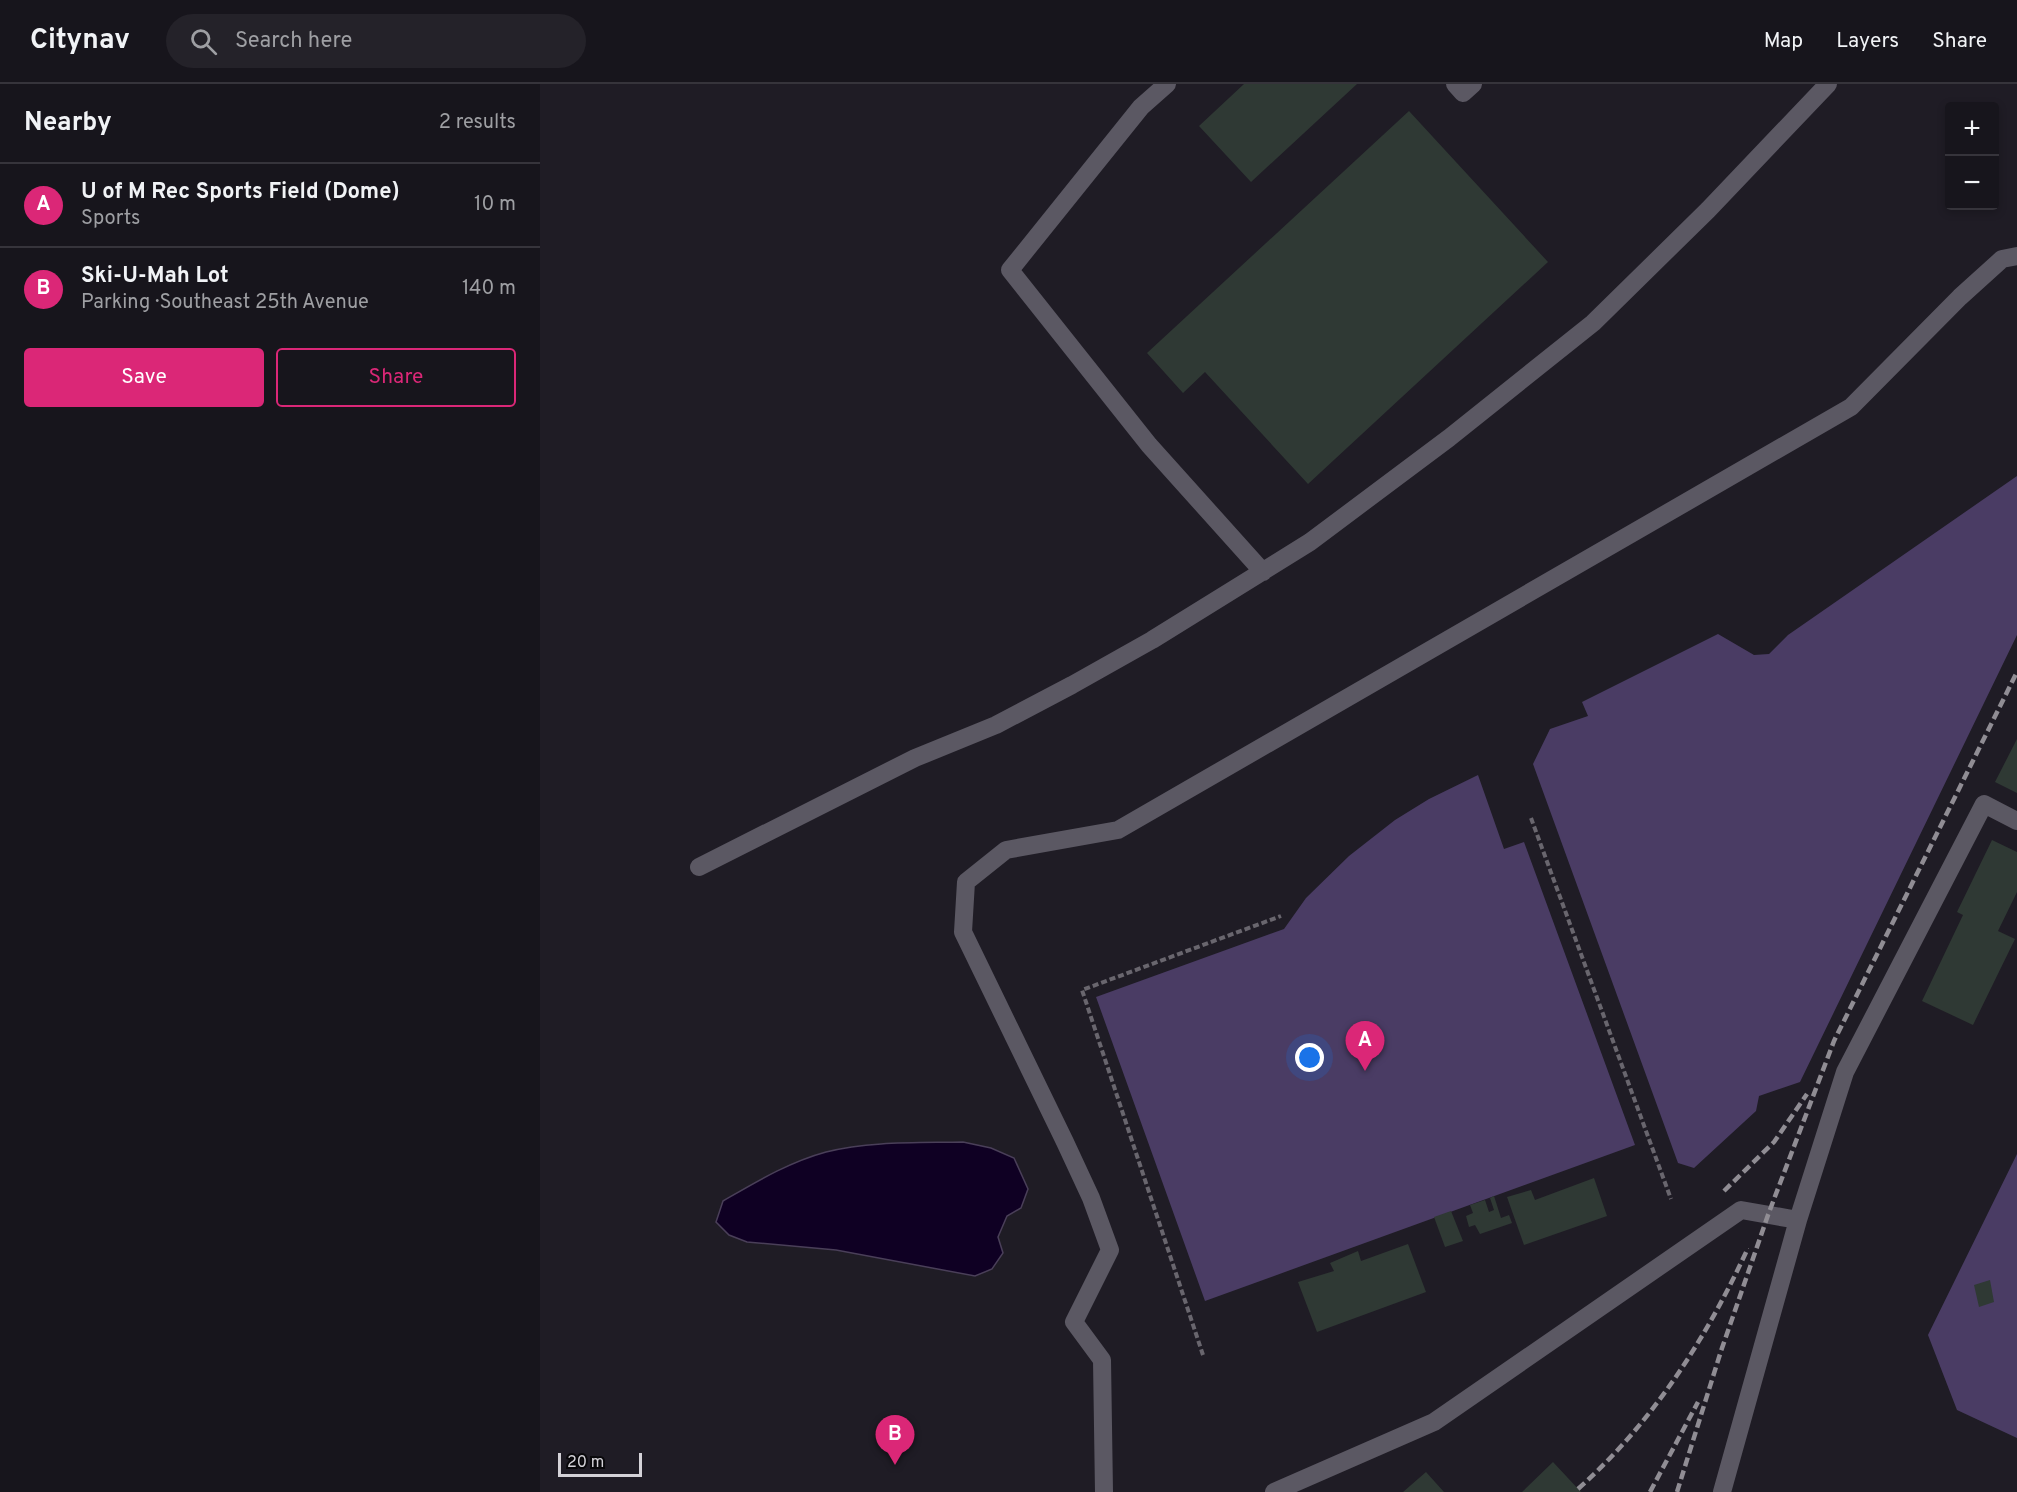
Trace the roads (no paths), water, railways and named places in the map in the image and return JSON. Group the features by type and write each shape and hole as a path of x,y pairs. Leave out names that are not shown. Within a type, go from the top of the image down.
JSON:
{"street":[{"path":"1167,84 1141,107 1010,270 1149,446 1263,572"},
{"path":"1455,84 1463,93 1473,84"},
{"path":"699,867 915,759 996,725 1152,640 1310,542 1390,483 1593,323 1740,178 1828,84"},
{"path":"1104,1492 1102,1360 1074,1322 1110,1250 1091,1198 1070,1152 963,932 966,882 1006,850 1118,830 1851,407 1960,297 2002,259 2017,256"},
{"path":"1722,1492 1798,1220 1845,1072 1984,804 2017,821"},
{"path":"1274,1492 1434,1422 1741,1210 1798,1220"}],"railway":[{"path":"1677,1492 1721,1351 1768,1215 1834,1041 2017,672"},
{"path":"1724,1191 1774,1142 1807,1094"},
{"path":"1578,1489 1630,1436 1675,1378 1714,1315 1748,1248"},
{"path":"1650,1492 1698,1402"}],"place":[{"name":"U of M Rec Sports Field (Dome)","path":"1365,1071"},
{"name":"Ski-U-Mah Lot","path":"895,1465"}]}
